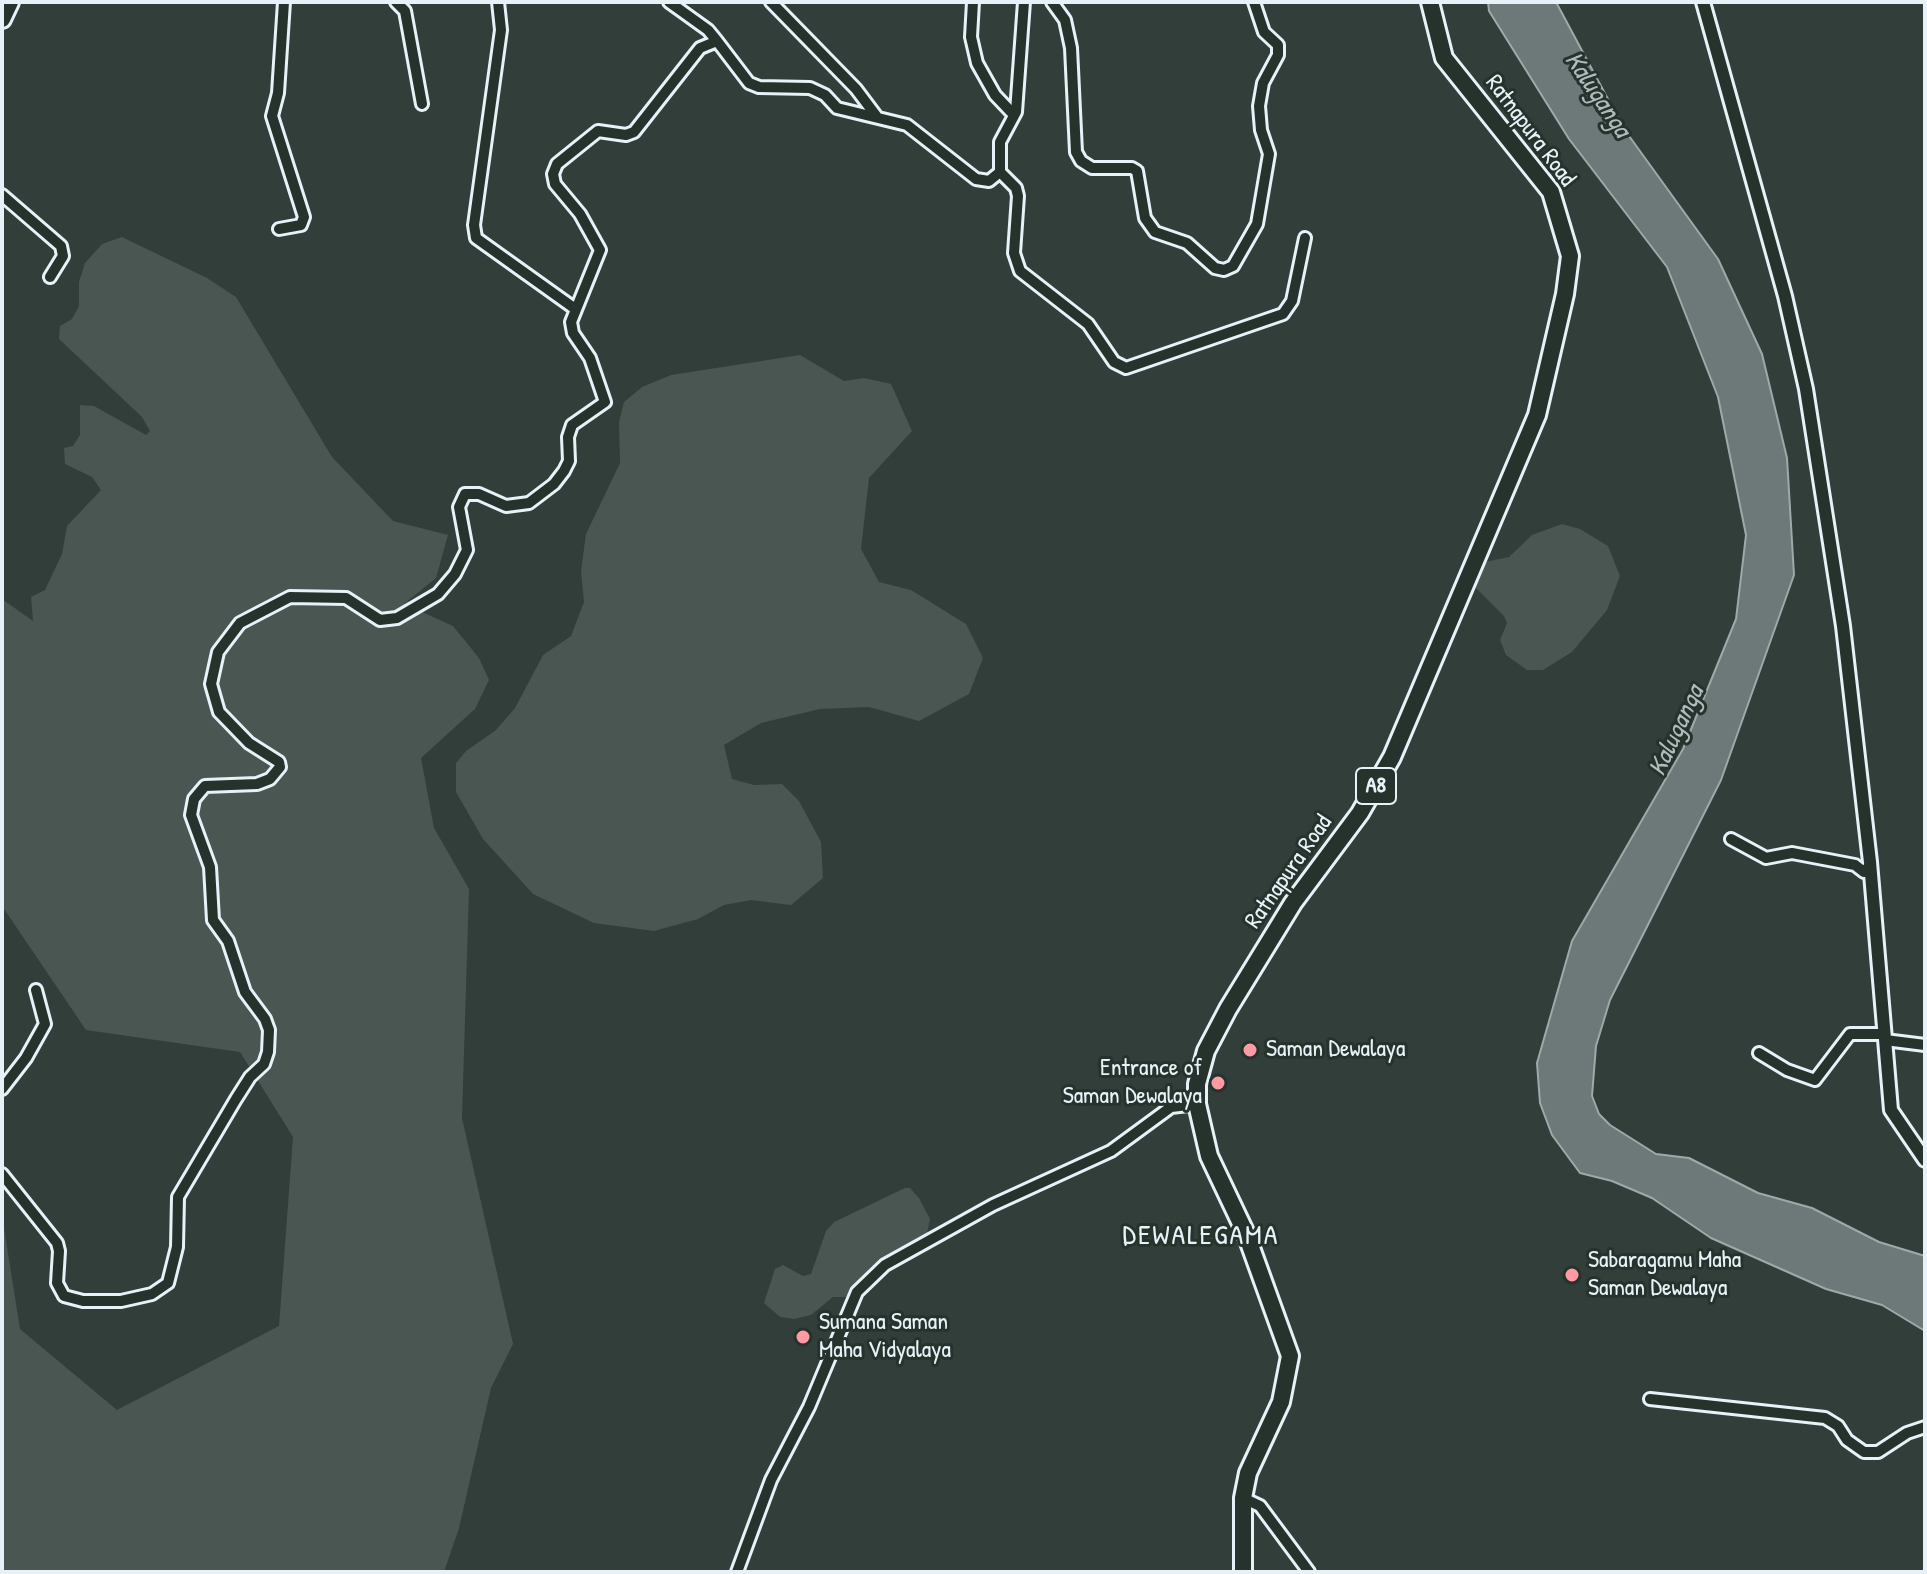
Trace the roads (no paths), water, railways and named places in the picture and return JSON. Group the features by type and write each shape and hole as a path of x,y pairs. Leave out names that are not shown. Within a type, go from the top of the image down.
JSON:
{"highway":[{"path":"2,19 10,2"},
{"name":"Ratnapura Road","path":"1243,1572 1243,1498 1248,1473 1281,1402 1290,1356 1267,1284 1209,1156 1197,1104 1197,1084 1206,1051 1228,1009 1293,903 1360,813 1392,757 1537,415 1565,294 1570,256 1551,192 1444,58 1430,2"}],"street":[{"path":"279,229 301,225 304,217 272,116 278,93 284,2"},
{"path":"396,2 405,11 422,104"},
{"path":"498,2 501,30 474,225 476,238 574,308"},
{"path":"669,2 717,41 749,83 759,87 810,88 825,95 837,108 877,117 920,132 976,179 989,181 1000,172"},
{"path":"771,2 856,89 877,117"},
{"path":"973,2 971,37 977,63 995,95 1014,115"},
{"path":"1024,2 1014,115 1000,142 1000,172 1016,188 1018,196 1014,253 1020,271 1033,285 1088,324 1114,362 1126,368 1283,314 1292,301 1305,238"},
{"path":"1052,2 1065,20 1071,48 1076,152 1081,161 1092,168 1132,168 1137,171 1145,218 1155,232 1187,243 1215,268 1224,270 1233,266 1257,224 1269,154 1261,130 1259,106 1263,83 1278,55 1278,45 1264,32 1254,2"},
{"path":"1703,2 1785,296 1806,389 1843,626 1870,865 1891,1110 1925,1160"},
{"path":"2,1174 57,1243 57,1283 64,1296 83,1301 121,1301 152,1294 168,1283 177,1247 178,1197 250,1077 264,1064 268,1052 265,1019 245,992 228,941 213,920 210,867 191,815 194,799 205,786 257,784 270,779 280,767 279,762 249,743 219,712 211,684 218,652 240,623 290,597 346,598 380,620 397,618 438,594 455,574 467,550 459,507 465,494 479,494 506,506 529,503 554,484 569,461 568,437 572,425 605,402 590,358 573,333 574,308 600,250 580,214 555,184 553,174 557,164 598,131 626,135 634,132 700,48 717,41"},
{"path":"2,195 61,246 63,256 50,277"},
{"path":"1731,839 1766,858 1792,853 1855,865 1864,872 1870,865"},
{"path":"2,1089 26,1058 45,1024 36,990"},
{"path":"1759,1053 1787,1070 1815,1080 1850,1034 1925,1045"},
{"path":"737,1572 771,1480 809,1407 857,1292 885,1265 953,1227 1111,1151 1140,1134 1171,1107 1197,1104"},
{"path":"1650,1399 1825,1418 1838,1426 1847,1440 1864,1452 1878,1452 1907,1433 1925,1427"},
{"path":"1243,1498 1260,1506 1309,1572"}],"water":[{"name":"Kaluganga","path":"1488,2 1556,2 1624,129 1718,259 1762,354 1787,458 1794,575 1721,780 1610,1000 1596,1046 1592,1096 1599,1114 1610,1125 1656,1154 1689,1158 1758,1193 1812,1208 1879,1242 1925,1256 1925,1331 1882,1305 1826,1289 1711,1238 1652,1198 1612,1181 1580,1173 1552,1135 1540,1103 1537,1063 1572,941 1683,749 1736,619 1746,535 1718,397 1667,267 1569,139 1489,11"}],"place":[{"name":"Saman Dewalaya","path":"1250,1050"},
{"name":"Entrance of Saman Dewalaya","path":"1218,1083"},
{"name":"Sabaragamu Maha Saman Dewalaya","path":"1572,1275"},
{"name":"Sumana Saman Maha Vidyalaya","path":"803,1337"}],"district":[{"name":"DEWALEGAMA","path":"1201,1237"}]}
